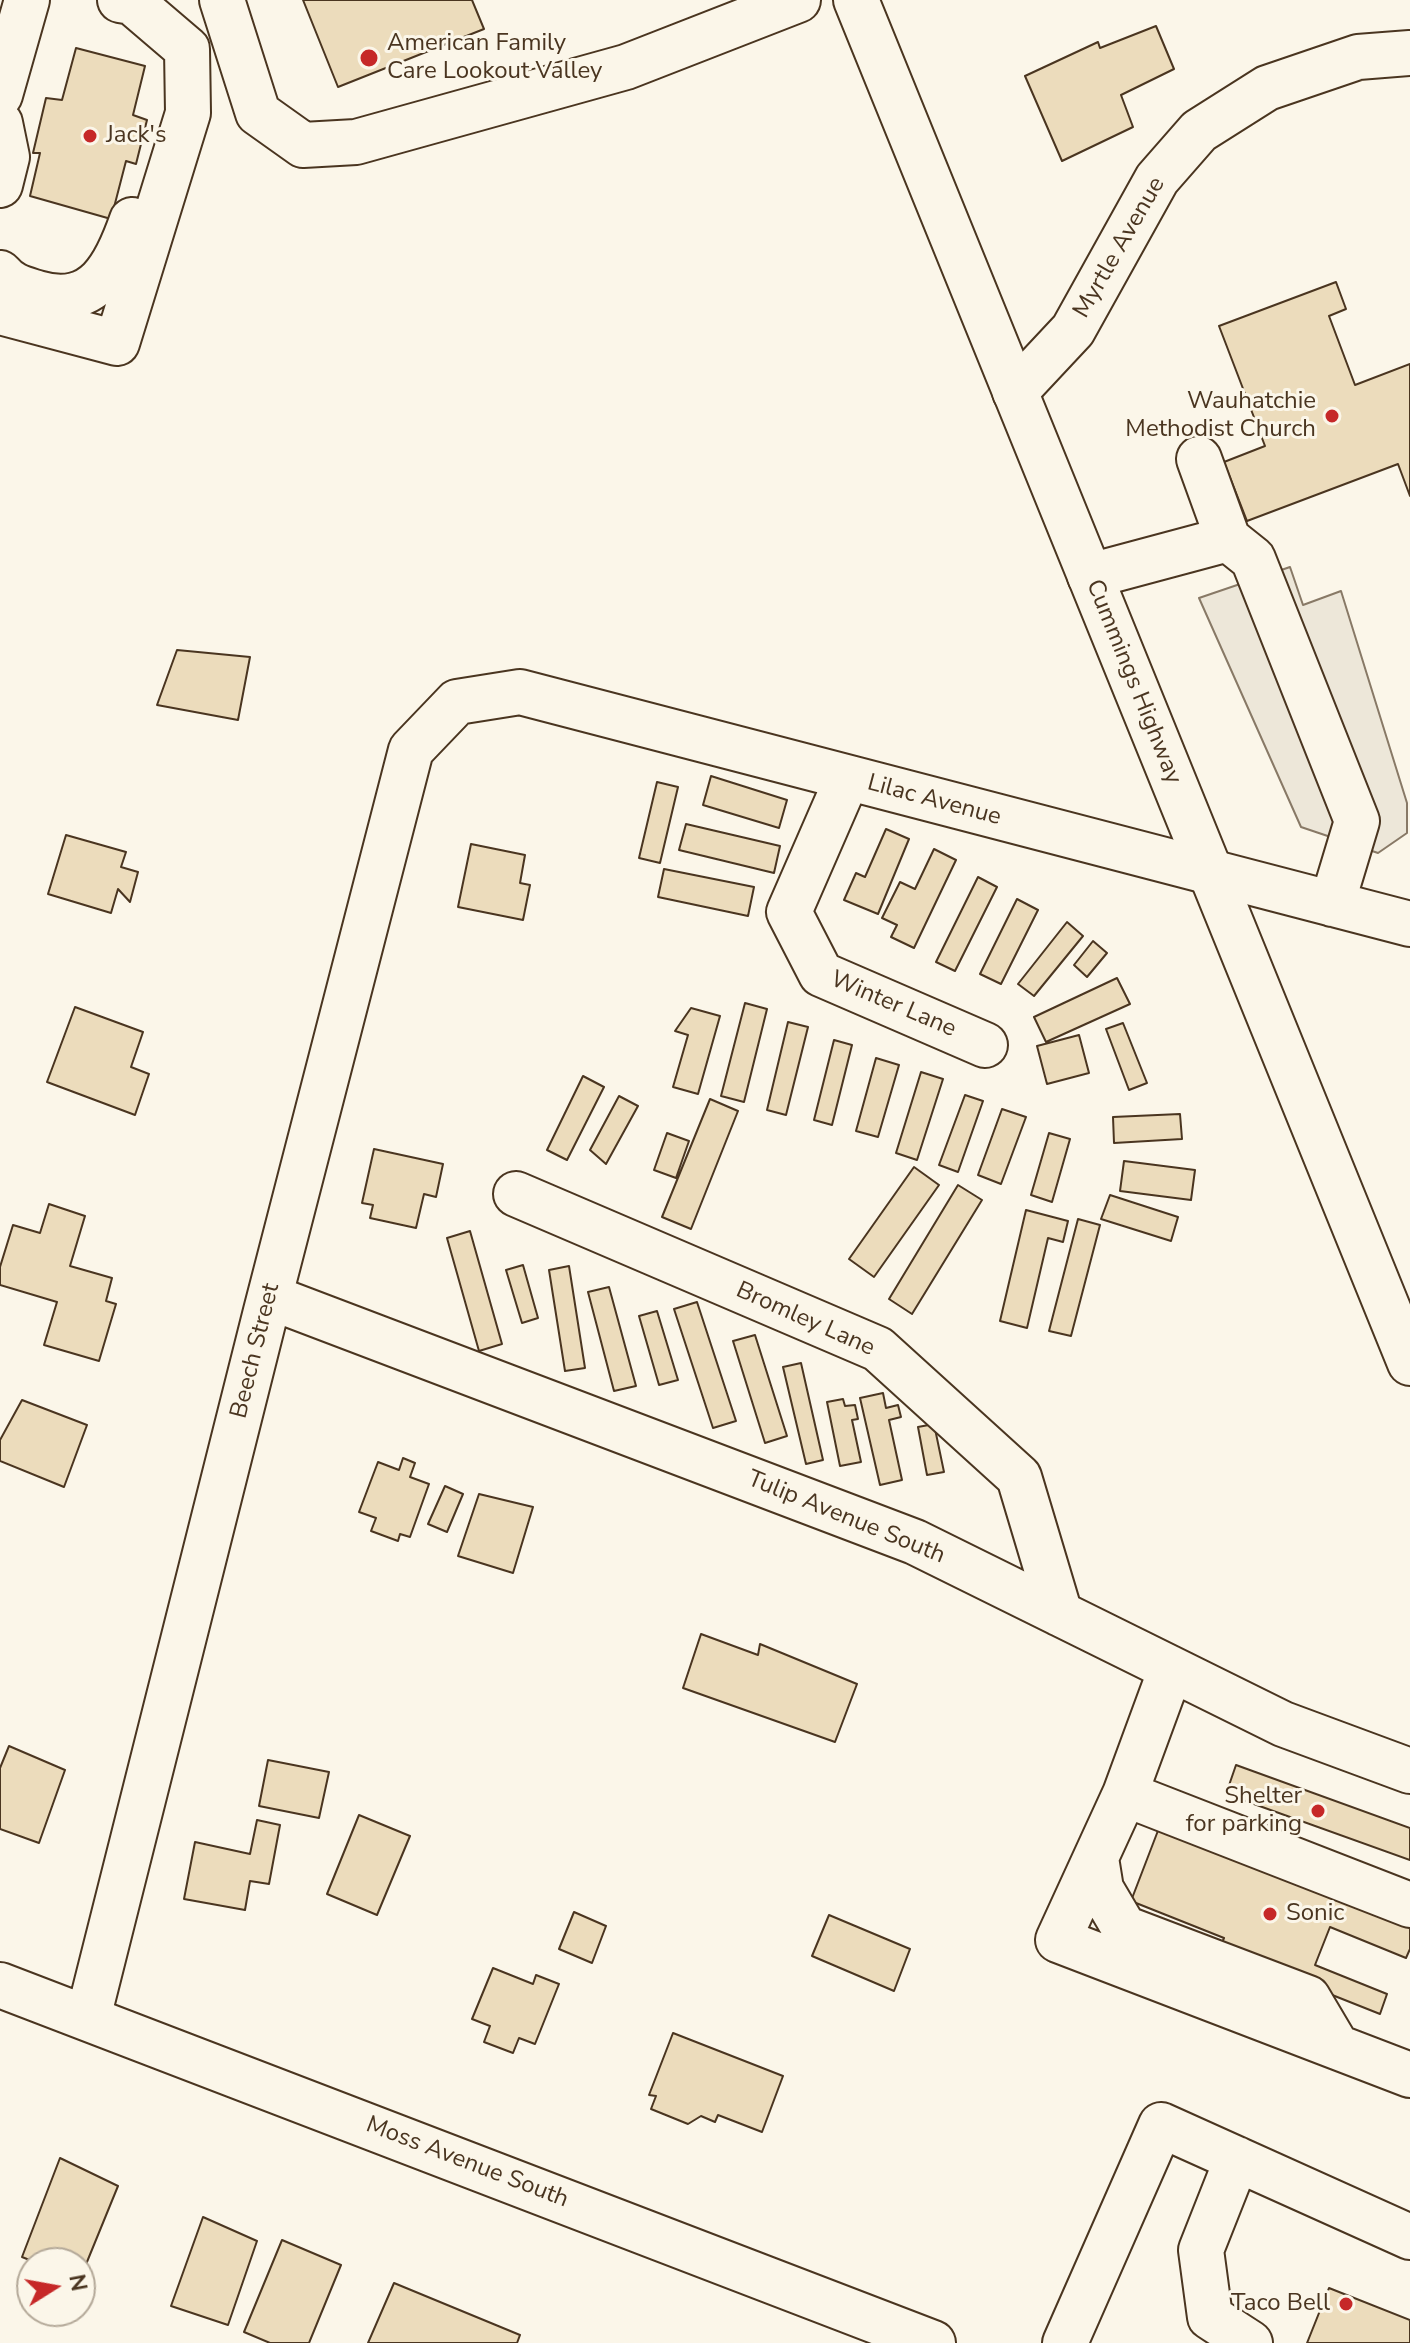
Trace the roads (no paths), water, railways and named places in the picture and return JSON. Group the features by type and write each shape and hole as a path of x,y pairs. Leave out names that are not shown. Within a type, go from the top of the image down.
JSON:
{"street":[{"path":"0,95 27,0"},
{"path":"0,312 117,343 188,113 187,49 132,2 120,0"},
{"path":"187,49 228,15 258,113 303,145 356,142 626,67 798,0"},
{"name":"Cummings Highway","path":"856,0 1211,873 1401,1316 1410,1363"},
{"name":"Myrtle Avenue","path":"1015,392 1073,330 1157,179 1199,131 1267,88 1358,57 1410,53"},
{"path":"0,273 10,284 44,295 70,297 96,286 116,262 158,146 188,113"},
{"path":"0,123 7,157 0,185"},
{"path":"1199,459 1228,539 1253,559 1357,821 1332,904"},
{"path":"1090,576 1228,539"},
{"name":"Lilac Avenue","path":"457,702 520,692 1410,924"},
{"name":"Beech Street","path":"88,2018 411,750 457,702"},
{"name":"Winter Lane","path":"847,779 789,912 821,974 985,1045"},
{"name":"Bromley Lane","path":"516,1194 878,1349 1019,1477 1060,1614"},
{"name":"Tulip Avenue South","path":"270,1297 915,1542 1283,1724 1410,1771"},
{"path":"1171,1669 1125,1794 1058,1940 1410,2075"},
{"path":"1125,1794 1410,1905"},
{"path":"1096,1858 1101,1889 1124,1928 1308,1998 1337,2047"},
{"name":"Moss Avenue South","path":"0,1985 933,2343"},
{"path":"1065,2343 1161,2125 1410,2237"},
{"path":"1237,2159 1201,2250 1210,2317 1250,2343"}],"place":[{"name":"American Family Care Lookout Valley","path":"369,58"},
{"name":"Jack's","path":"90,136"},
{"name":"Wauhatchie Methodist Church","path":"1332,416"},
{"name":"Shelter for parking","path":"1318,1811"},
{"name":"Sonic","path":"1270,1914"},
{"name":"Taco Bell","path":"1346,2304"}]}
